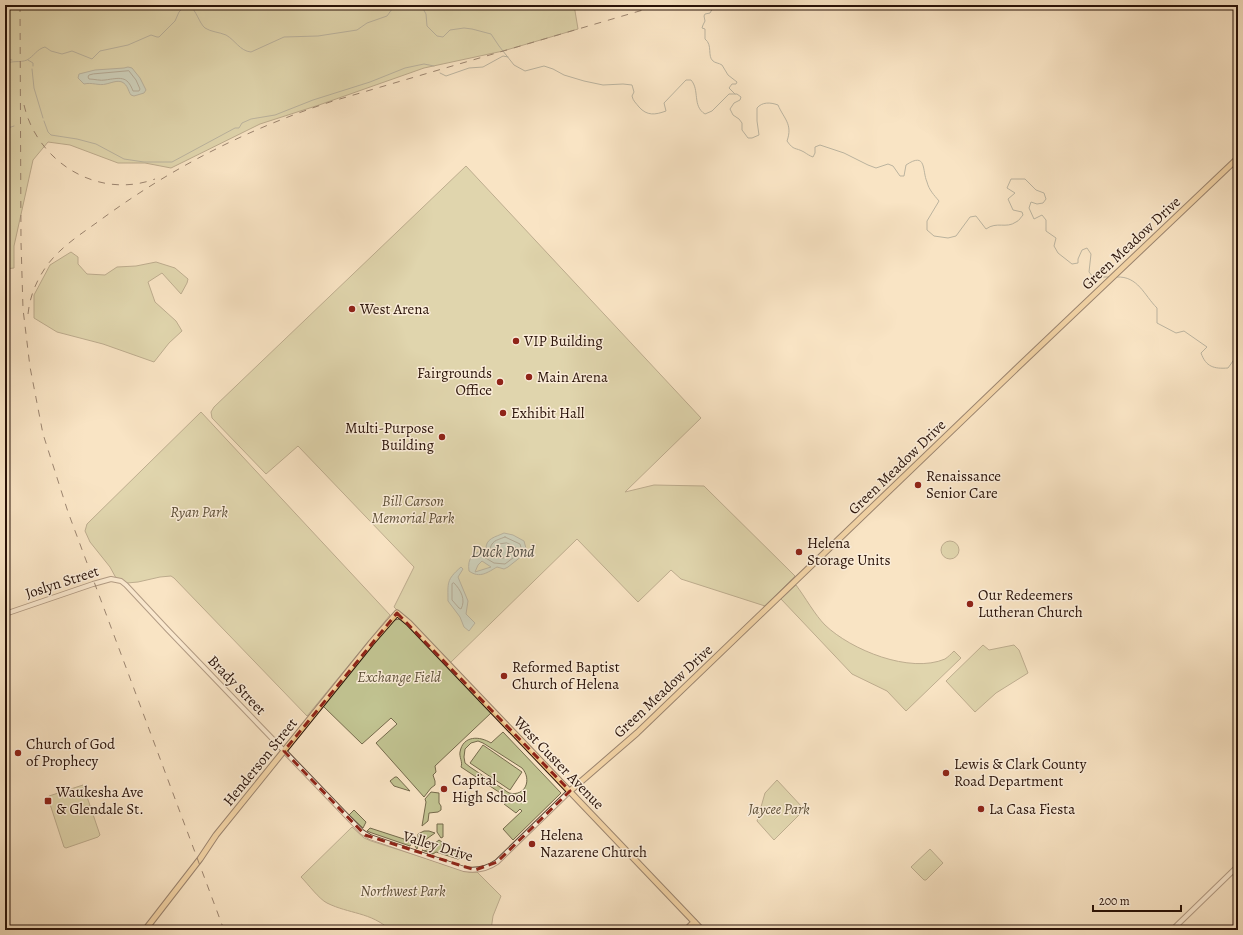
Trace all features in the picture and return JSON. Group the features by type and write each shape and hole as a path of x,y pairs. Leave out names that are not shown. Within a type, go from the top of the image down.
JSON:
{"main road":[{"name":"Green Meadow Drive","path":"570,791 637,733 1238,158"},
{"name":"West Custer Avenue","path":"397,613 409,623 702,930"},
{"name":"Henderson Street","path":"145,930 200,859 216,835 397,613"},
{"path":"686,930 694,922"}],"street":[{"name":"Joslyn Street","path":"5,614 94,583 111,579 121,581 126,585"},
{"name":"Brady Street","path":"126,585 365,835"},
{"name":"Valley Drive","path":"365,835 464,869 480,870 497,862 570,791"},
{"path":"1172,930 1238,866"}],"highlighted area":[{"path":"397,613 570,791 497,862 475,870 365,835 284,751"}],"green space":[{"path":"5,5 574,5 578,29 503,51 424,68 260,124 171,168 145,163 118,163 70,145 48,142 33,160 14,246 14,268 5,269"},
{"name":"Bill Carson Memorial Park","path":"466,166 701,418 625,492 654,485 704,486 795,576 765,606 681,579 671,570 638,602 577,539 450,663 394,607 414,567 298,446 266,474 212,418 211,412 214,407"},
{"path":"71,252 78,257 78,264 87,274 105,275 117,267 136,266 156,262 175,268 188,279 181,294 162,273 148,282 155,302 176,321 182,331 169,343 154,362 103,344 57,332 34,318 34,295 50,265"},
{"name":"Ryan Park","path":"201,412 390,615 307,716 174,578 171,576 160,577 127,583 116,578 110,567 90,542 85,531 87,524"},
{"path":"950,541 956,544 959,550 956,556 950,559 944,556 941,550 944,544"},
{"path":"796,585 825,625 836,634 865,651 882,657 915,664 931,663 945,659 954,651 961,658 906,711 887,691 852,674 781,599"},
{"name":"Exchange Field","path":"400,619 407,624 491,713 435,766 436,772 433,775 435,785 424,797 376,743 397,724 391,718 362,744 323,706 374,642 394,620"},
{"path":"983,645 989,650 1014,645 1019,650 1028,673 996,693 975,712 946,681"},
{"path":"503,732 561,793 513,840 503,829 522,811 520,809 516,813 504,804 511,800 461,767 462,763 460,752 465,742 472,738 477,738 491,743","holes":["478,741 522,768 527,777 526,786 523,790 515,794 509,793 465,763 465,749 471,743"]},
{"path":"483,745 522,772 510,790 470,763"},
{"path":"397,777 410,791 394,786 390,781"},
{"name":"Jaycee Park","path":"777,780 803,808 801,810 802,812 774,840 757,821 765,793"},
{"path":"83,785 100,835 66,848 64,847 48,798 49,796"},
{"path":"431,792 439,793 441,810 438,812 429,813 428,821 422,826 426,802 425,799"},
{"path":"354,810 366,822 363,828 349,815"},
{"path":"437,824 443,824 443,837 441,838 437,832"},
{"name":"Northwest Park","path":"352,827 364,838 371,841 469,872 477,872 501,896 493,916 491,930 390,930 383,924 368,916 335,907 324,901 301,877"},
{"path":"370,828 410,841 411,844 410,846 367,831"},
{"path":"424,831 435,833 418,845 417,849 415,846 418,839 418,834"},
{"path":"439,840 442,842 441,852 461,852 460,858 458,859 436,852 433,854 422,850 425,851"},
{"path":"930,849 943,863 926,880 924,880 911,867"}],"water":[{"path":"128,67 132,68 140,78 146,90 144,93 134,96 131,95 126,85 120,81 103,84 84,84 78,78 79,74 95,70"},
{"name":"Duck Pond","path":"504,533 513,535 524,541 527,552 504,569 497,567 480,575 469,571 469,563 472,556 478,552 486,550 489,540","holes":["482,561 491,567 475,572 478,565"]},
{"path":"461,567 463,569 458,577 468,601 466,614 475,623 469,631 464,627 460,617 448,601 450,579"}],"waterway":[{"path":"5,64 27,60 40,49 45,47 51,51 62,54 72,51 92,59 100,51 128,45 151,35 159,37 175,21 179,12 186,5"},
{"path":"189,5 194,10 205,28 226,35 241,48 251,52 284,37 318,36 357,30 367,23 387,16 395,5"},
{"path":"421,5 426,14 427,26 437,36 443,37 450,30 464,28 472,29 491,34 514,65 525,71 544,66 564,75 584,81 603,85 632,85 634,92 632,96 634,101 642,110 651,114 666,111 664,103 686,80 691,80 694,84 699,107 705,114 712,111 729,94 737,94 741,97 740,100 734,103 730,109 733,115 742,123 742,130 748,138 759,135 757,108 766,103 772,103 778,105 787,122 789,130 787,141 789,144 793,148 812,157 815,153 815,147 820,145 844,153 876,168 888,164 893,166 900,176 904,176 906,165 913,161 921,161 929,188 939,201 927,221 927,230 934,236 948,238 956,236 970,217 976,216 986,229 994,226 1009,225 1019,220 1023,215 1022,212 1013,210 1008,199 1015,193 1007,188 1011,179 1025,179 1036,190 1044,193 1046,199 1043,203 1037,204 1031,202 1029,208 1034,219 1042,215 1046,220 1046,231 1056,238 1054,246 1058,253 1072,264 1078,263 1082,250 1087,248 1091,254 1089,272 1093,277 1110,277"},
{"path":"718,5 717,7 714,6 710,13 705,14 705,21 702,28 705,29 705,39 709,44 711,59 722,65 728,75 737,82 736,84 732,84 729,88 735,94"},
{"path":"440,73 446,76 469,68 483,67 503,56 508,57"},
{"path":"5,59 12,60"},
{"path":"28,60 33,63 33,66"},
{"path":"44,121 48,132 51,135 96,144 124,159 144,162 172,162 235,128 239,128 242,123 251,119 275,115 313,100 370,82 405,68 424,64 434,66"},
{"path":"32,69 34,88 43,118"},
{"path":"5,129 14,126"},
{"path":"1117,277 1130,280 1140,287 1157,308 1157,323 1176,333 1184,331 1207,347 1201,353 1205,361 1211,366 1228,368 1238,354"}],"railway":[{"path":"20,5 21,242 23,309 30,367 43,434 68,512 224,930"},
{"path":"28,314 32,294 41,275 53,258 66,246 126,202 154,184 182,167 240,137 270,124 333,101 660,5"},
{"path":"24,105 31,125 42,144 56,159 73,171 92,180 112,184 134,184 155,179"}],"place":[{"name":"West Arena","path":"352,309"},
{"name":"VIP Building","path":"516,341"},
{"name":"Main Arena","path":"529,377"},
{"name":"Fairgrounds Office","path":"500,382"},
{"name":"Exhibit Hall","path":"503,413"},
{"name":"Multi-Purpose Building","path":"442,437"},
{"name":"Renaissance Senior Care","path":"918,485"},
{"name":"Helena Storage Units","path":"799,552"},
{"name":"Our Redeemers Lutheran Church","path":"970,604"},
{"name":"Reformed Baptist Church of Helena","path":"504,676"},
{"name":"Church of God of Prophecy","path":"18,753"},
{"name":"Lewis & Clark County Road Department","path":"946,773"},
{"name":"Capital High School","path":"444,789"},
{"name":"Waukesha Ave & Glendale St.","path":"48,801"},
{"name":"La Casa Fiesta","path":"981,809"},
{"name":"Helena Nazarene Church","path":"532,844"}]}
